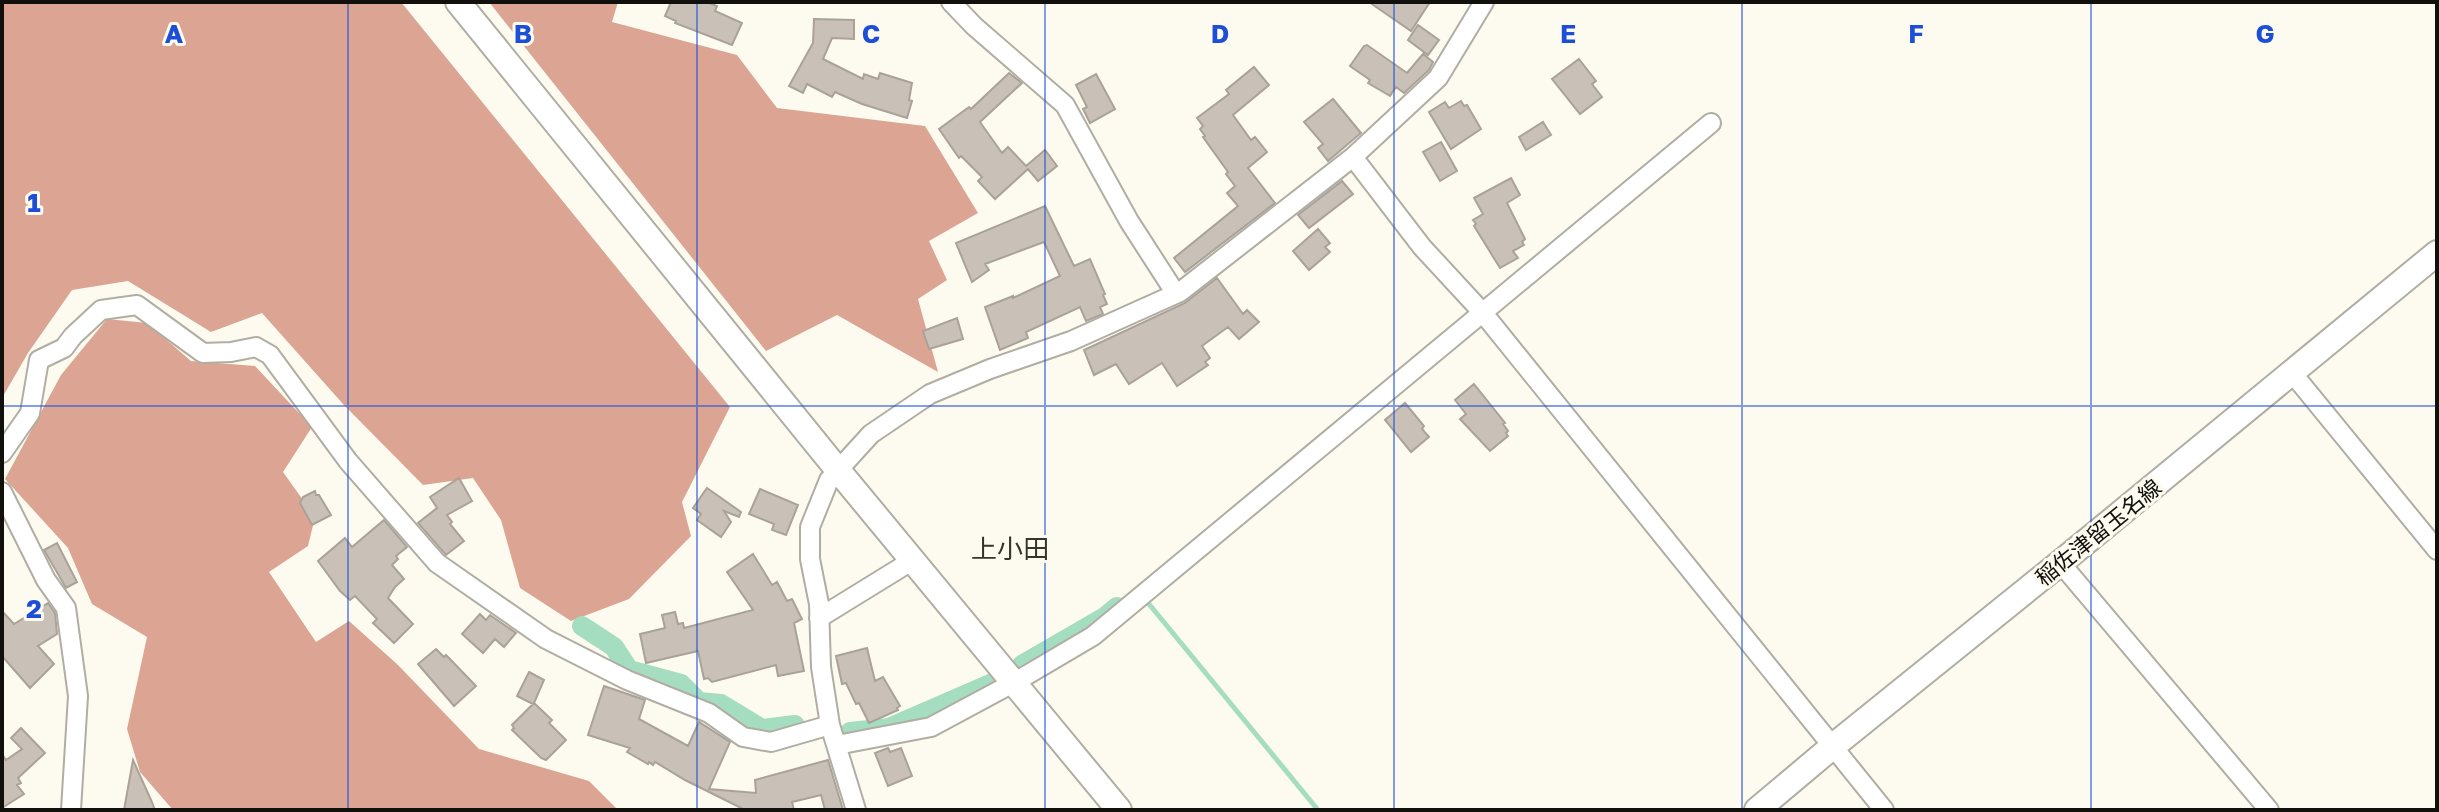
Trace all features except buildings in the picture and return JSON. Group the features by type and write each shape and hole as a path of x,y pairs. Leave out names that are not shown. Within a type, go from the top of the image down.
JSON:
{"street":[{"path":"458,2 1119,810"},
{"path":"951,2 1065,105 1129,221 1176,294"},
{"path":"856,810 830,725 810,559 810,527 829,480 837,469 871,434 930,394 1071,341 1176,294 1353,157 1438,78 1484,2"},
{"path":"837,745 931,727 1093,636 1711,123"},
{"path":"1353,157 1422,247 1483,313 1884,810"},
{"name":"稲佐津留玉名線","path":"1757,810 2437,253"},
{"path":"2,453 30,413 39,360 64,348 101,310 137,305 203,353 256,347 270,355 348,461 437,563 546,639 627,680 709,713 743,737 771,742 830,725"},
{"path":"2293,374 2437,550"},
{"path":"2,492 46,580 66,608 78,696 71,810"},
{"path":"2065,559 2063,566 2269,810"},
{"path":"819,618 913,560"}],"shaded area":[{"path":"2,2 401,2 730,407 682,502 691,536 629,599 571,621 520,588 501,520 473,478 423,485 343,404 262,313 211,332 128,281 72,290 28,353 2,398"},
{"path":"489,2 618,2 612,22 737,55 777,108 925,126 978,213 929,241 947,280 918,299 938,372 837,315 766,351"},
{"path":"107,319 147,323 191,361 255,366 312,427 283,472 315,517 308,546 269,572 316,642 349,621 398,665 479,749 589,781 618,810 173,810 140,772 127,729 147,637 92,604 68,548 5,479 61,375"}],"waterway":[{"path":"1149,604 1318,810"},
{"path":"1022,665 1117,607"},
{"path":"582,626 614,647 629,670 681,684 699,702 721,704 762,729 795,725"},
{"path":"850,732 889,728 995,682"}],"district":[{"name":"上小田","path":"1010,548"}]}
